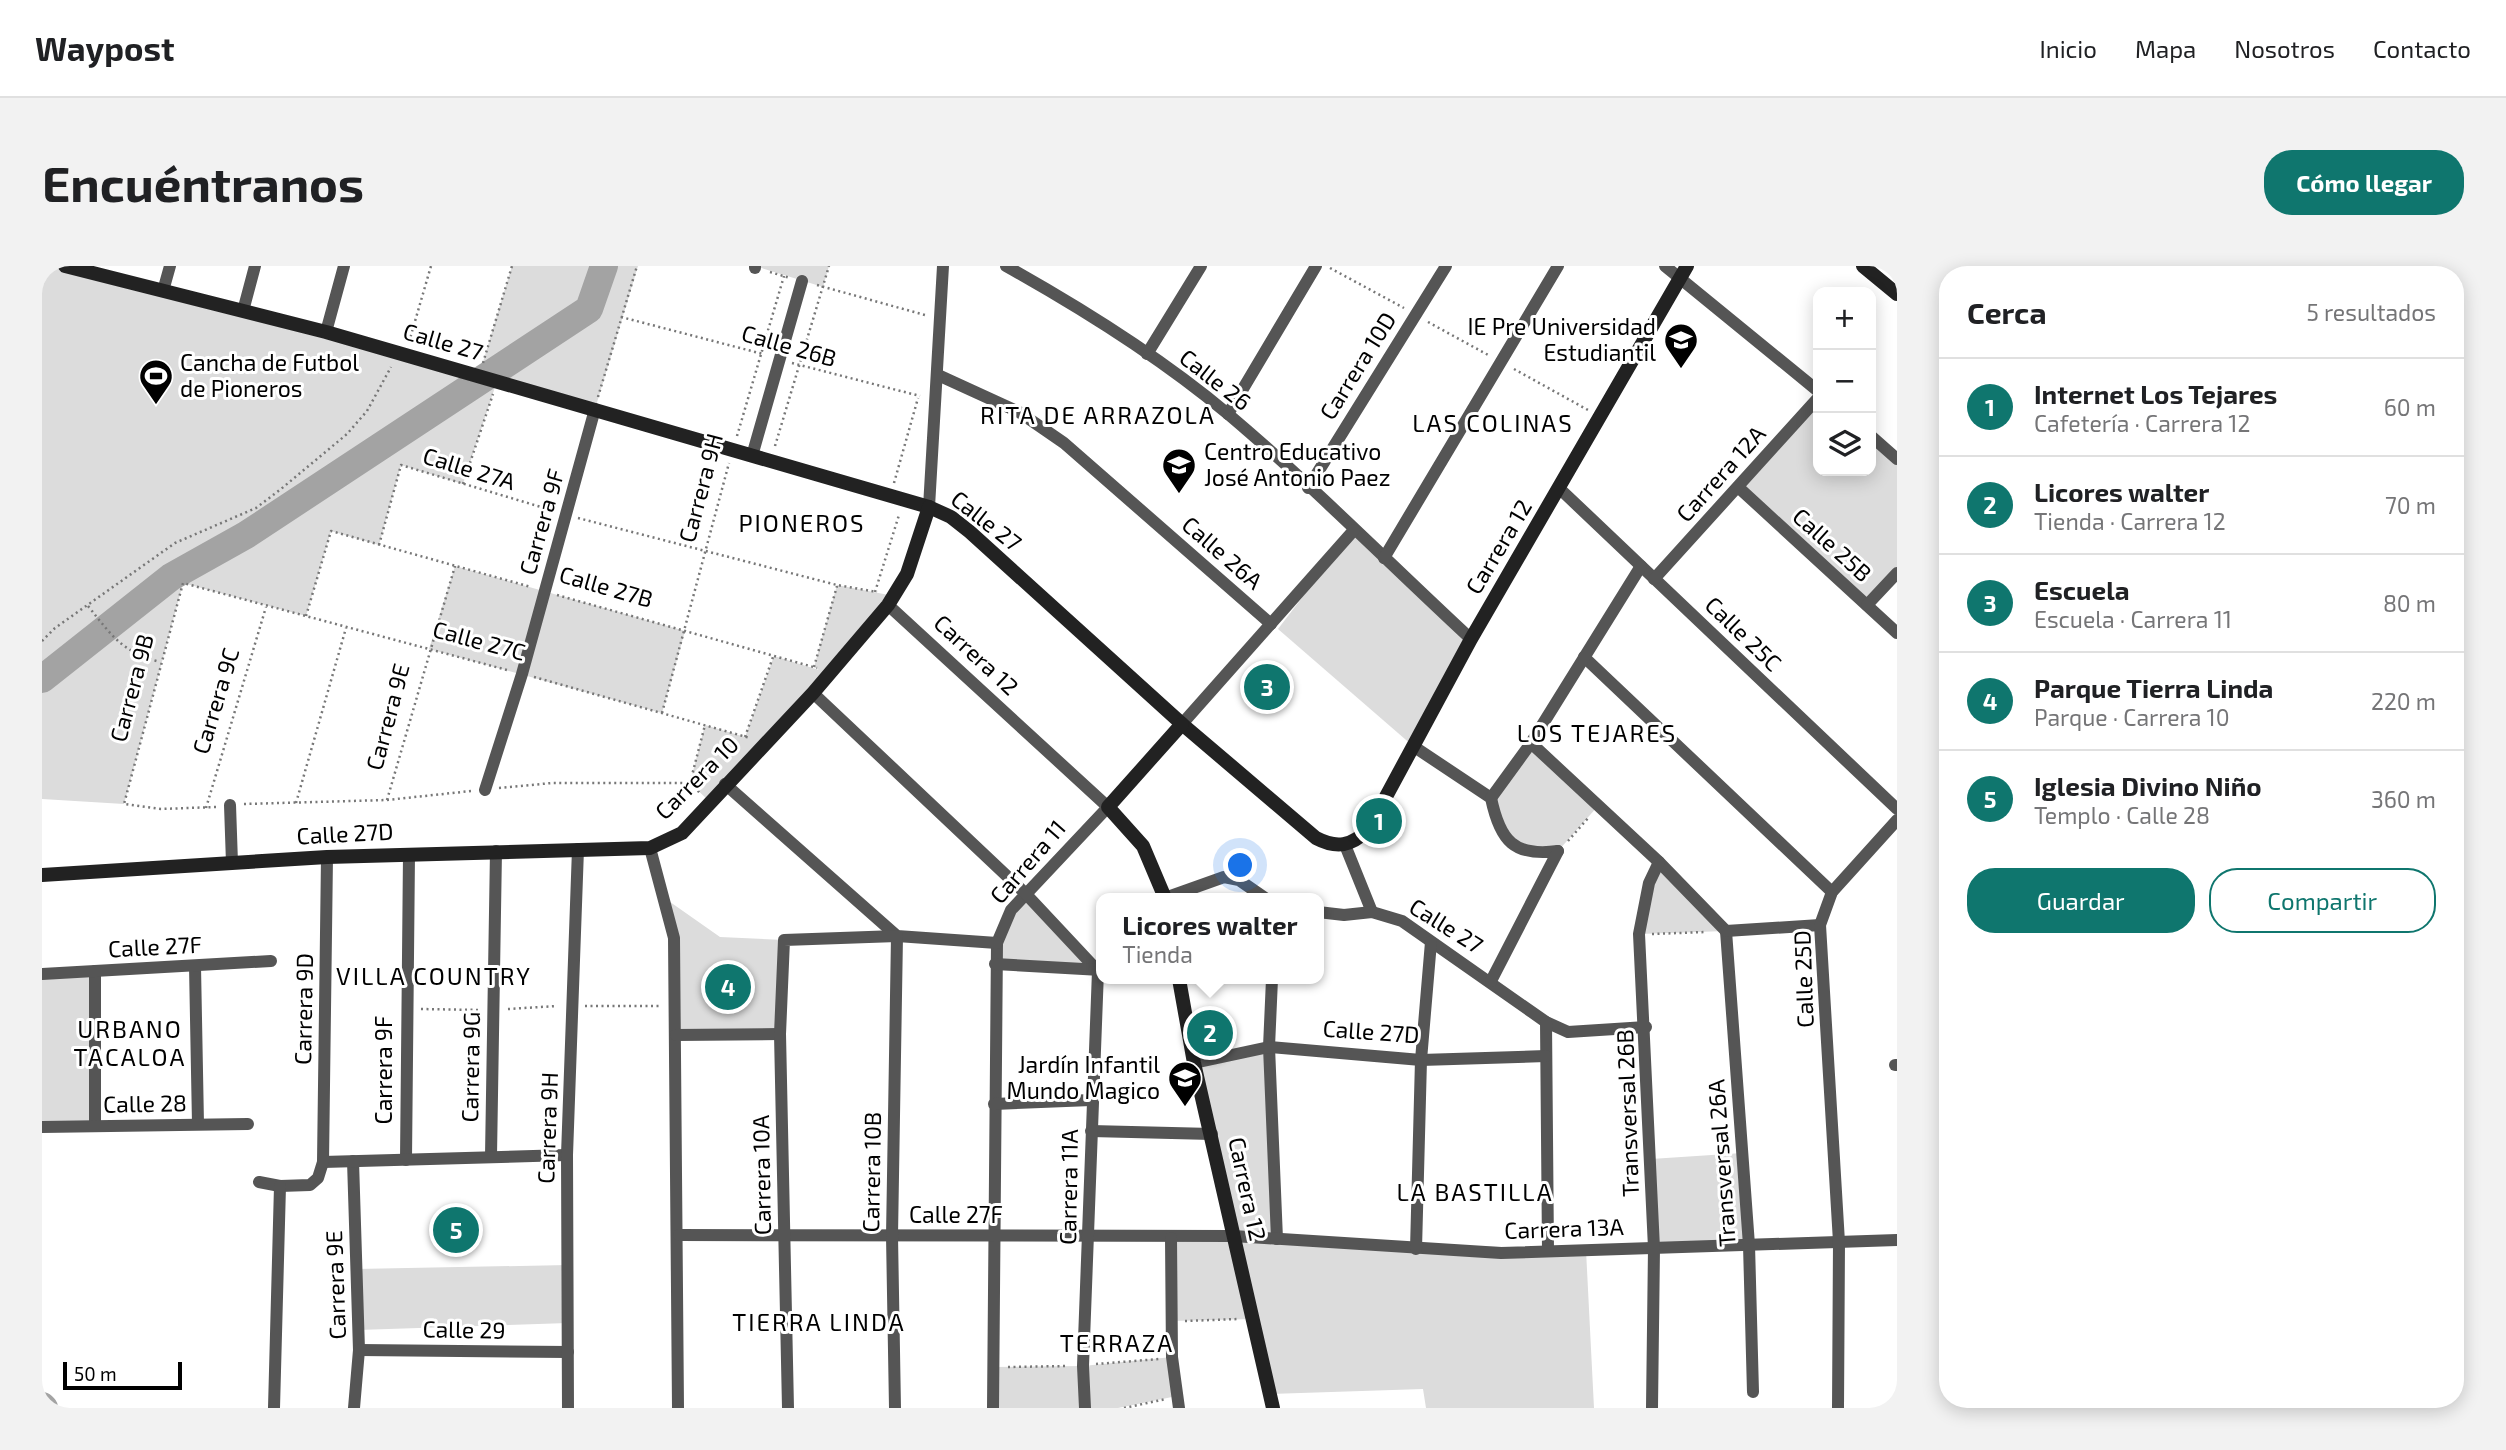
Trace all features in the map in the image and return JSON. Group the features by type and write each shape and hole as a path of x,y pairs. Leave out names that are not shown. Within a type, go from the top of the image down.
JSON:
{"street":[{"name":"Calle 27","path":"65,266 86,269 326,332 929,507 951,517 1182,724 1316,838 1329,845 1345,845 1372,912 1402,921 1546,1022 1568,1032 1646,1027"},
{"path":"163,291 170,266"},
{"path":"243,311 255,266"},
{"path":"326,332 344,266"},
{"name":"Carrera 10","path":"678,1408 679,1235 674,938 650,848 682,833 830,674 891,601 923,534 929,507 943,266"},
{"name":"Calle 26","path":"1006,266 1053,292 1147,354 1227,414 1471,639"},
{"path":"1147,354 1201,266"},
{"path":"1227,414 1316,266"},
{"name":"Carrera 10D","path":"1308,488 1446,266"},
{"path":"1384,558 1558,266"},
{"path":"1665,266 1684,271 1813,387"},
{"path":"1863,266 1897,294"},
{"name":"Carrera 12","path":"1345,845 1368,830 1471,639 1684,271"},
{"path":"751,456 802,281"},
{"name":"Calle 26A","path":"938,375 1019,412 1064,443 1271,624"},
{"name":"Carrera 12A","path":"1654,579 1813,404"},
{"name":"Carrera 9F","path":"485,790 522,674 594,409"},
{"path":"1876,440 1897,459"},
{"name":"Calle 25B","path":"1738,488 1897,634"},
{"name":"Calle 25C","path":"1560,489 1897,809"},
{"name":"Carrera 11","path":"993,1408 992,1235 997,943 1011,910 1025,893 1108,807 1354,530"},
{"path":"1491,798 1531,743 1641,566"},
{"path":"1867,606 1897,573"},
{"name":"Carrera 12","path":"891,601 1108,807 1143,846 1163,893"},
{"path":"1584,657 1832,892 1897,820"},
{"path":"813,692 1025,893 1096,966"},
{"path":"1531,743 1659,862 1726,931 1820,925"},
{"path":"1413,746 1491,798 1496,824 1511,845 1534,854 1559,851"},
{"path":"725,784 897,936 997,943"},
{"path":"230,805 232,863"},
{"name":"Calle 27D","path":"42,875 327,857 650,848"},
{"name":"Carrera 9H","path":"568,1408 567,1155 578,849"},
{"path":"1491,981 1559,851"},
{"name":"Carrera 9G","path":"491,1156 496,852"},
{"name":"Carrera 9F","path":"406,1160 405,1010 409,854"},
{"name":"Carrera 9D","path":"323,1162 327,857"},
{"name":"Transversal 26B","path":"1652,1408 1654,1248 1646,1027 1639,934 1649,883 1659,862"},
{"path":"1179,893 1224,877 1239,880 1258,893"},
{"name":"Calle 25D","path":"1832,892 1820,925 1839,1242 1838,1408"},
{"path":"1324,913 1344,915 1372,912"},
{"name":"Transversal 26A","path":"1726,931 1749,1245 1754,1392"},
{"name":"Carrera 10A","path":"788,1408 780,1034 784,940 897,936"},
{"name":"Carrera 10B","path":"895,1408 892,1236 897,936"},
{"path":"1416,1249 1421,1060 1431,942"},
{"name":"Calle 27F","path":"42,974 271,961"},
{"path":"995,964 1096,970"},
{"path":"195,966 198,1124"},
{"path":"94,971 95,1125"},
{"name":"Carrera 11A","path":"1085,1408 1083,1366 1089,1238 1091,1100 1099,984"},
{"name":"Carrera 12","path":"1181,984 1194,1063 1273,1408"},
{"path":"1272,984 1269,1047 1277,1239"},
{"path":"1546,1022 1548,1251"},
{"path":"676,1035 780,1034"},
{"name":"Calle 27D","path":"1194,1063 1269,1047 1421,1060 1546,1056"},
{"path":"994,1104 1091,1100"},
{"name":"Calle 28","path":"42,1126 248,1124"},
{"path":"1091,1131 1212,1134"},
{"path":"259,1182 280,1186 310,1185 318,1178 323,1162 567,1155"},
{"name":"Carrera 9E","path":"354,1161 359,1350 354,1408"},
{"path":"274,1408 280,1186"},
{"name":"Calle 27F","path":"679,1235 784,1233 1089,1238 1233,1236"},
{"name":"Carrera 13A","path":"1233,1236 1501,1253 1897,1240"},
{"path":"1171,1238 1171,1321 1178,1402"},
{"name":"Calle 29","path":"359,1350 568,1352"}],"path":[{"path":"42,640 175,543 256,508 325,454 367,411 401,354 431,266"},
{"path":"463,484 512,266"},
{"path":"594,409 637,266"},
{"path":"770,462 828,266"},
{"path":"1327,266 1600,417"},
{"path":"755,267 938,319"},
{"name":"Carrera 9H","path":"662,713 732,450 784,276"},
{"name":"Calle 26B","path":"621,317 918,398"},
{"path":"876,592 918,398 938,375"},
{"name":"Calle 27A","path":"379,545 401,465 567,515 705,552 837,586 876,592 891,601"},
{"name":"Calle 27B","path":"306,616 331,531 814,667 830,674"},
{"name":"Carrera 9E","path":"387,800 455,566"},
{"name":"Calle 27C","path":"183,583 522,674 763,743"},
{"name":"Carrera 9B","path":"124,804 183,583"},
{"path":"814,667 837,586"},
{"name":"Carrera 9C","path":"206,808 267,605"},
{"path":"88,607 112,636 133,654 160,662"},
{"path":"296,803 347,627"},
{"path":"745,737 774,656"},
{"name":"Calle 27D","path":"124,804 161,810 387,800 552,783 690,783 705,725"},
{"path":"1559,851 1598,806"},
{"path":"1639,934 1726,931"},
{"path":"405,1010 676,1006"},
{"path":"1171,1321 1252,1319"},
{"path":"1124,1408 1178,1402"}],"shaded area":[{"path":"42,266 65,266 479,375 512,266 638,266 595,409 497,381 463,484 401,465 379,545 331,531 306,616 183,583 124,804 42,799"},
{"path":"755,266 829,266 823,287"},
{"path":"1813,404 1813,476 1876,476 1876,440 1897,459 1897,573 1867,605 1738,487"},
{"path":"1354,530 1471,639 1413,746 1278,629"},
{"path":"455,566 685,631 662,713 429,649"},
{"path":"837,585 894,596 710,802 690,783 705,725 745,737 774,656 819,670 814,667"},
{"path":"1531,743 1598,806 1558,851 1511,844 1491,798"},
{"path":"1659,862 1726,931 1639,934"},
{"path":"663,897 720,937 784,940 780,1034 676,1035 674,938"},
{"path":"1025,897 1096,971 995,964 997,943"},
{"path":"95,971 95,1125 42,1127 42,974"},
{"path":"1269,1047 1277,1239 1586,1250 1594,1408 1426,1408 1423,1389 1270,1394 1252,1319 1171,1321 1171,1238 1232,1236 1194,1063"},
{"path":"1742,1153 1749,1245 1654,1248 1651,1159"},
{"path":"568,1265 568,1323 358,1330 356,1269"},
{"path":"1172,1357 1177,1396 1118,1408 993,1408 991,1367 1083,1366"}],"waterway":[{"path":"42,679 171,577 246,535 589,309 604,266"}],"place":[{"name":"IE Pre Universidad Estudiantil","path":"1681,370"},
{"name":"Cancha de Futbol de Pioneros","path":"156,406"},
{"name":"Centro Educativo José Antonio Paez","path":"1179,495"},
{"name":"Escuela","path":"1267,687"},
{"name":"Internet Los Tejares","path":"1379,821"},
{"name":"Parque Tierra Linda","path":"728,987"},
{"name":"Licores walter","path":"1210,1033"},
{"name":"Jardín Infantil Mundo Magico","path":"1185,1108"},
{"name":"Iglesia Divino Niño","path":"456,1230"}],"district":[{"name":"RITA DE ARRAZOLA","path":"1098,416"},
{"name":"LAS COLINAS","path":"1493,424"},
{"name":"PIONEROS","path":"802,524"},
{"name":"LOS TEJARES","path":"1597,734"},
{"name":"VILLA COUNTRY","path":"434,977"},
{"name":"URBANO TACALOA","path":"130,1044"},
{"name":"LA BASTILLA","path":"1475,1193"},
{"name":"TIERRA LINDA","path":"819,1323"},
{"name":"TERRAZA","path":"1117,1344"}]}
